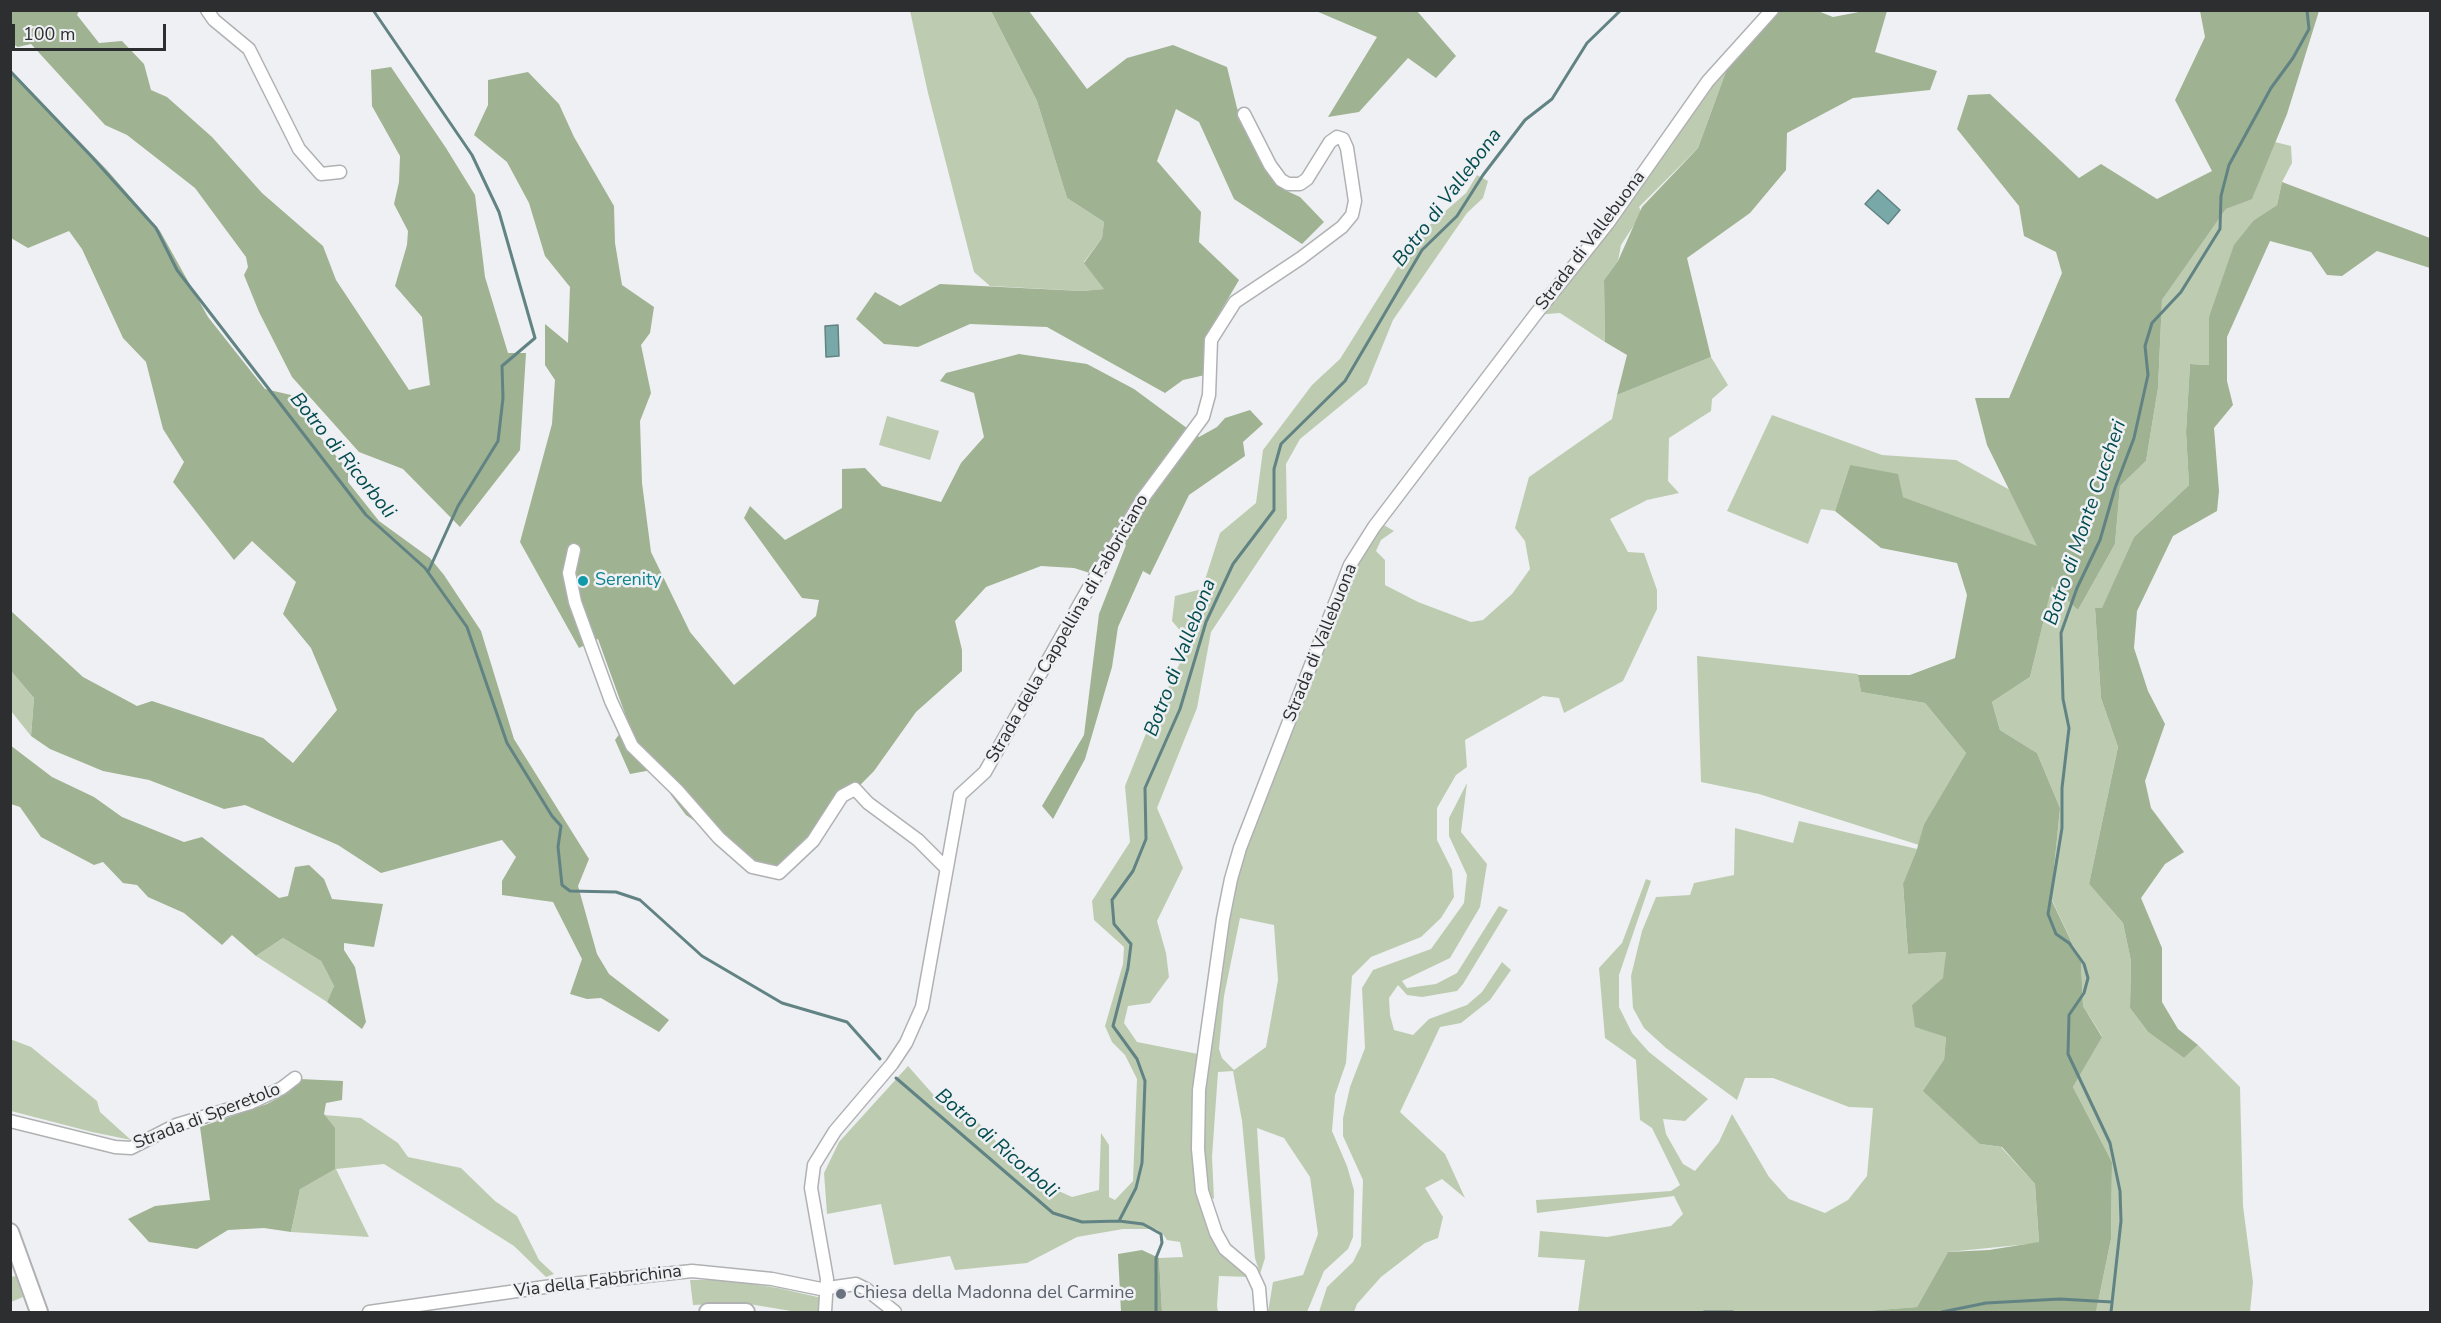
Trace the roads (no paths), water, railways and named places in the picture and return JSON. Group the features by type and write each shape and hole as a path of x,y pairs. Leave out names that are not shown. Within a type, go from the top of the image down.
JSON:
{"main road":[{"path":"10,1232 39,1312"},
{"path":"708,1312 746,1312"}],"street":[{"path":"207,10 214,20 249,48 299,149 321,174 340,172"},
{"name":"Strada di Vallebuona","path":"1261,1312 1258,1287 1251,1271 1225,1249 1216,1233 1202,1191 1198,1149 1199,1090 1223,919 1231,879 1240,848 1306,677 1350,565 1374,527 1608,223 1708,81 1772,10"},
{"name":"Strada della Cappellina di Fabbriciano","path":"825,1312 828,1288 811,1188 814,1165 835,1131 889,1068 906,1043 922,1007 960,795 985,772 1091,584 1143,498 1203,417 1209,395 1211,340 1235,302 1301,258 1342,227 1352,215 1355,201 1347,148 1343,139 1337,137 1330,142 1307,179 1300,184 1288,184 1270,165 1244,114"},
{"path":"574,550 569,573 575,602 611,701 632,746 677,790 727,846 752,867 780,873 813,840 842,796 855,789 868,803 918,840 946,868"},
{"name":"Strada di Speretolo","path":"10,1121 115,1147 130,1148 176,1125 250,1103 282,1088 295,1077"},
{"name":"Via della Fabbrichina","path":"369,1312 552,1286 680,1271 737,1275 828,1288 847,1284 858,1285 895,1312"}],"water":[{"path":"1878,190 1900,210 1888,224 1865,204"},
{"path":"838,325 839,356 826,357 825,326"}],"waterway":[{"path":"373,10 472,155 499,212 535,338 502,366 503,398 498,441 458,506 428,572"},
{"name":"Botro di Vallebona","path":"1156,1312 1156,1258 1162,1243 1161,1234 1143,1224 1119,1221 1136,1188 1142,1163 1145,1081 1137,1059 1113,1026 1128,968 1131,944 1114,924 1112,900 1133,871 1146,839 1145,788 1180,709 1206,622 1233,564 1274,510 1274,469 1281,444 1345,381 1422,250 1457,216 1483,175 1525,120 1552,99 1587,43 1621,10"},
{"name":"Botro di Monte Cuccheri","path":"2111,1312 2121,1221 2120,1191 2110,1143 2068,1054 2069,1015 2084,993 2088,978 2084,964 2069,943 2056,934 2048,914 2062,828 2062,788 2069,728 2063,699 2061,633 2077,588 2100,540 2115,488 2134,438 2148,375 2145,346 2152,323 2181,292 2220,229 2221,196 2229,165 2271,88 2293,58 2309,29 2307,10"},
{"name":"Botro di Ricorboli","path":"10,71 156,228 177,270 366,515 425,568 467,627 507,743 552,816 561,826 558,847 562,885 570,891 616,892 640,900 702,956 782,1003 847,1022 880,1059"},
{"name":"Botro di Ricorboli","path":"896,1078 1053,1213 1082,1222 1119,1221"},
{"path":"1942,1312 1986,1303 2060,1299 2112,1302"},
{"path":"1704,1312 1733,1312"}],"place":[{"name":"Serenity","path":"583,581"},
{"name":"Chiesa della Madonna del Carmine","path":"841,1294"}]}
